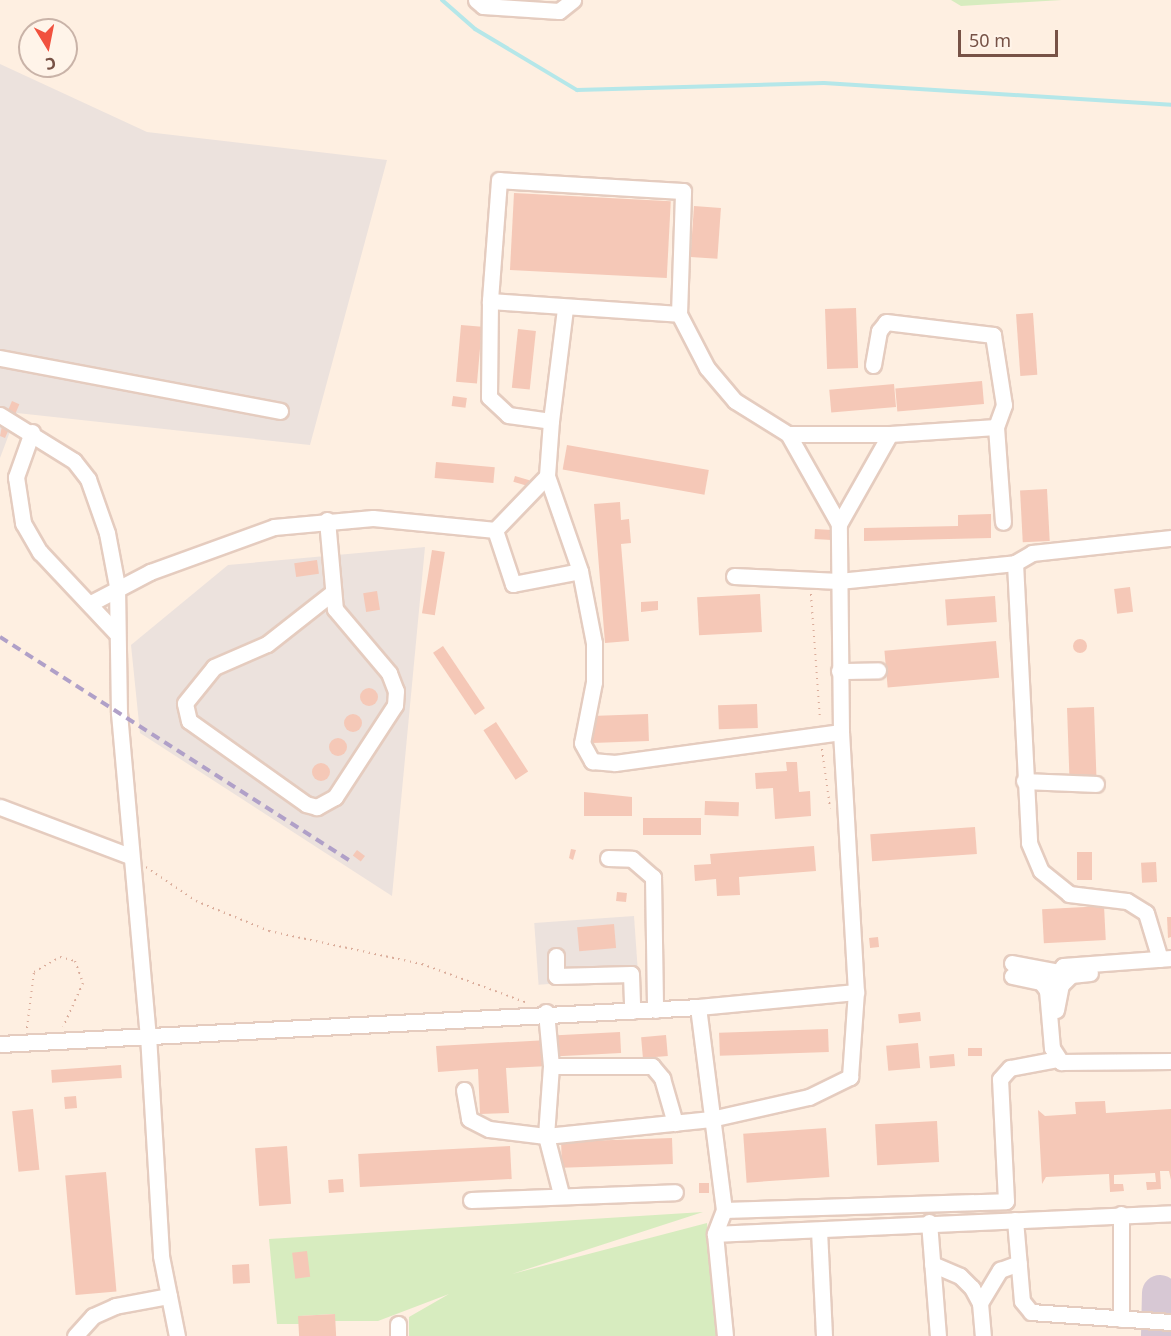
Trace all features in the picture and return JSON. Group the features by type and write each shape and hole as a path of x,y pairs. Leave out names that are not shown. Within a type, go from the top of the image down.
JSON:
{"street":[{"path":"479,3 559,11 573,0"},
{"path":"551,421 508,415 489,397 495,187 507,177 683,190 679,314 708,368 735,401 788,434 839,524"},
{"path":"490,301 565,308 679,314"},
{"path":"565,308 546,476 580,571 594,643 594,682 582,743 592,761 615,764 841,732"},
{"path":"873,365 879,331 886,322 993,335 1004,405 996,427 1003,522"},
{"path":"0,358 279,411"},
{"path":"0,415 57,445 88,479 117,586 115,632 130,856 148,1035 161,1256 177,1336"},
{"path":"788,434 890,434 996,427"},
{"path":"32,432 16,477 20,515 40,552 91,603 115,632"},
{"path":"464,1090 469,1119 489,1129 546,1136 711,1119 809,1097 850,1077 856,992 841,732 839,524 890,434"},
{"path":"91,603 117,586 274,527 327,520 373,518 495,530 519,512 546,476"},
{"path":"327,520 333,592 340,620 388,673 396,691 395,705 335,797 317,807 306,804 189,721 185,703 214,667 267,644 333,592"},
{"path":"495,530 513,584 580,571"},
{"path":"734,576 809,582 839,581 1015,563 1032,553 1171,538"},
{"path":"1015,563 1024,781 1029,843 1041,871 1069,894 1137,905 1146,913 1167,962 1064,971 1041,968 1012,970 1041,982 1051,997 1060,1043 1073,1057 1171,1053"},
{"path":"839,671 878,670"},
{"path":"1024,781 1096,784"},
{"path":"0,807 130,856"},
{"path":"608,858 632,859 653,878 656,1010"},
{"path":"556,956 556,976 631,974 632,1011"},
{"path":"1058,1059 1052,1048 1051,997 1064,971"},
{"path":"7,1044 546,1012 656,1010 856,992"},
{"path":"698,1007 724,1210 715,1234 725,1336"},
{"path":"546,1012 551,1066 546,1136 561,1194"},
{"path":"724,1210 1006,1201 1000,1079 1010,1068 1058,1059 1072,1065 1171,1061"},
{"path":"551,1066 652,1066 662,1078 675,1123"},
{"path":"471,1200 561,1194 675,1192"},
{"path":"715,1234 819,1230 929,1222 1171,1213"},
{"path":"1120,1319 1121,1214"},
{"path":"1016,1220 1022,1301 1031,1312 1171,1322"},
{"path":"929,1222 938,1336"},
{"path":"819,1230 824,1336"},
{"path":"980,1303 1000,1270 1019,1263"},
{"path":"932,1264 960,1276 980,1303 983,1336"},
{"path":"75,1336 93,1316 115,1306 168,1296"}],"path":[{"path":"809,582 824,796 833,813"},
{"path":"130,856 196,901 269,931 422,964 494,986 546,1012"},
{"path":"7,1044 31,1022 34,972 60,957 75,961 82,991 68,1023 48,1043"}],"shaded area":[{"path":"0,64 18,72 18,78 30,78 147,132 387,160 310,445 17,413 0,458"},
{"path":"425,547 392,896 140,733 131,645 228,565"},
{"path":"634,916 638,978 539,985 534,923"}],"green space":[{"path":"951,0 1062,0 961,6"},
{"path":"703,1212 512,1274 707,1223 717,1336 409,1336 409,1317 449,1294 378,1321 335,1321 334,1314 299,1316 299,1324 277,1324 269,1239"}],"building":[{"path":"514,193 671,201 667,278 510,270"},
{"path":"694,206 721,208 717,259 690,257"},
{"path":"856,308 858,368 827,369 825,309"},
{"path":"1033,313 1037,375 1020,376 1016,314"},
{"path":"461,325 482,327 477,384 456,382"},
{"path":"518,329 536,331 530,390 512,388"},
{"path":"982,381 984,404 897,411 895,389"},
{"path":"894,384 896,407 831,413 829,390"},
{"path":"453,396 467,398 465,408 452,406"},
{"path":"12,401 19,404 15,415 7,412"},
{"path":"2,426 9,429 5,438 0,436"},
{"path":"567,445 709,470 704,495 563,470"},
{"path":"436,462 495,467 493,483 435,478"},
{"path":"515,476 529,480 528,486 513,482"},
{"path":"1047,489 1050,541 1023,542 1020,490"},
{"path":"620,502 621,520 629,519 631,543 621,544 629,641 605,643 594,504"},
{"path":"991,514 991,538 864,541 864,528 958,526 958,515"},
{"path":"815,529 832,530 831,540 814,539"},
{"path":"432,550 445,552 435,615 422,613"},
{"path":"317,560 319,574 296,577 294,563"},
{"path":"1130,587 1133,612 1117,614 1114,589"},
{"path":"377,591 380,610 366,612 363,593"},
{"path":"760,594 762,632 699,635 697,597"},
{"path":"995,596 997,622 947,625 945,599"},
{"path":"658,601 658,610 641,612 641,602"},
{"path":"1080,639 1085,641 1087,646 1085,651 1080,653 1075,651 1073,646 1075,641"},
{"path":"996,641 999,678 888,688 884,651"},
{"path":"443,646 485,708 475,715 433,653"},
{"path":"369,688 375,691 378,697 375,703 369,706 363,703 360,697 363,691"},
{"path":"757,704 758,728 719,729 718,705"},
{"path":"1094,707 1096,777 1069,778 1067,708"},
{"path":"353,714 359,717 362,723 359,729 353,732 347,729 344,723 347,717"},
{"path":"648,714 649,741 592,743 591,716"},
{"path":"496,722 528,771 516,780 483,730"},
{"path":"338,738 344,741 347,747 344,753 338,756 332,753 329,747 332,741"},
{"path":"786,762 797,762 799,792 810,791 811,816 775,819 773,788 756,789 755,773 787,771"},
{"path":"321,763 327,766 330,772 327,778 321,781 315,778 312,772 315,766"},
{"path":"584,792 632,797 632,816 584,816"},
{"path":"705,801 739,802 738,816 705,815"},
{"path":"643,818 701,818 701,835 643,835"},
{"path":"975,827 977,854 872,861 870,834"},
{"path":"814,846 816,871 739,877 740,895 717,896 716,879 695,881 694,865 711,864 710,854"},
{"path":"571,849 576,850 573,860 569,858"},
{"path":"357,850 365,856 361,862 353,856"},
{"path":"1077,852 1092,852 1092,880 1077,880"},
{"path":"1156,862 1157,882 1142,883 1141,863"},
{"path":"617,892 627,893 626,902 616,901"},
{"path":"1104,906 1106,940 1044,943 1042,909"},
{"path":"1167,917 1171,917 1171,937 1168,938"},
{"path":"614,924 616,948 579,951 577,927"},
{"path":"878,937 879,947 870,948 869,938"},
{"path":"920,1012 921,1021 899,1023 898,1014"},
{"path":"828,1029 829,1052 720,1056 719,1033"},
{"path":"620,1032 621,1053 558,1056 557,1035"},
{"path":"666,1035 668,1056 643,1058 641,1037"},
{"path":"548,1040 549,1066 506,1068 509,1113 480,1114 478,1069 438,1072 436,1046"},
{"path":"918,1043 920,1068 888,1071 886,1046"},
{"path":"968,1048 982,1048 982,1056 968,1056"},
{"path":"954,1054 955,1066 930,1068 929,1056"},
{"path":"121,1065 122,1078 52,1083 51,1070"},
{"path":"76,1096 77,1108 65,1109 64,1097"},
{"path":"1105,1101 1106,1113 1171,1109 1171,1180 1169,1171 1160,1171 1161,1189 1147,1190 1146,1182 1156,1182 1155,1173 1114,1175 1114,1184 1123,1184 1124,1191 1110,1192 1109,1174 1046,1177 1042,1184 1038,1110 1045,1116 1076,1114 1075,1102"},
{"path":"33,1109 39,1170 18,1172 12,1111"},
{"path":"937,1121 939,1162 877,1165 875,1124"},
{"path":"826,1128 829,1177 747,1183 743,1134"},
{"path":"672,1138 673,1164 562,1168 561,1142"},
{"path":"287,1146 291,1204 259,1206 255,1148"},
{"path":"510,1146 512,1179 360,1187 358,1154"},
{"path":"106,1172 116,1292 76,1295 65,1176"},
{"path":"343,1179 344,1192 329,1193 328,1180"},
{"path":"699,1183 709,1183 709,1193 699,1193"},
{"path":"307,1251 310,1277 295,1279 292,1253"},
{"path":"249,1264 250,1283 233,1284 232,1265"},
{"path":"335,1314 336,1336 299,1336 298,1316"}],"waterway":[{"path":"442,0 475,29 577,90 824,83 1171,105"}],"taxiway":[{"path":"1159,1336 1160,1293"}],"railway":[{"path":"0,637 349,860"}]}
